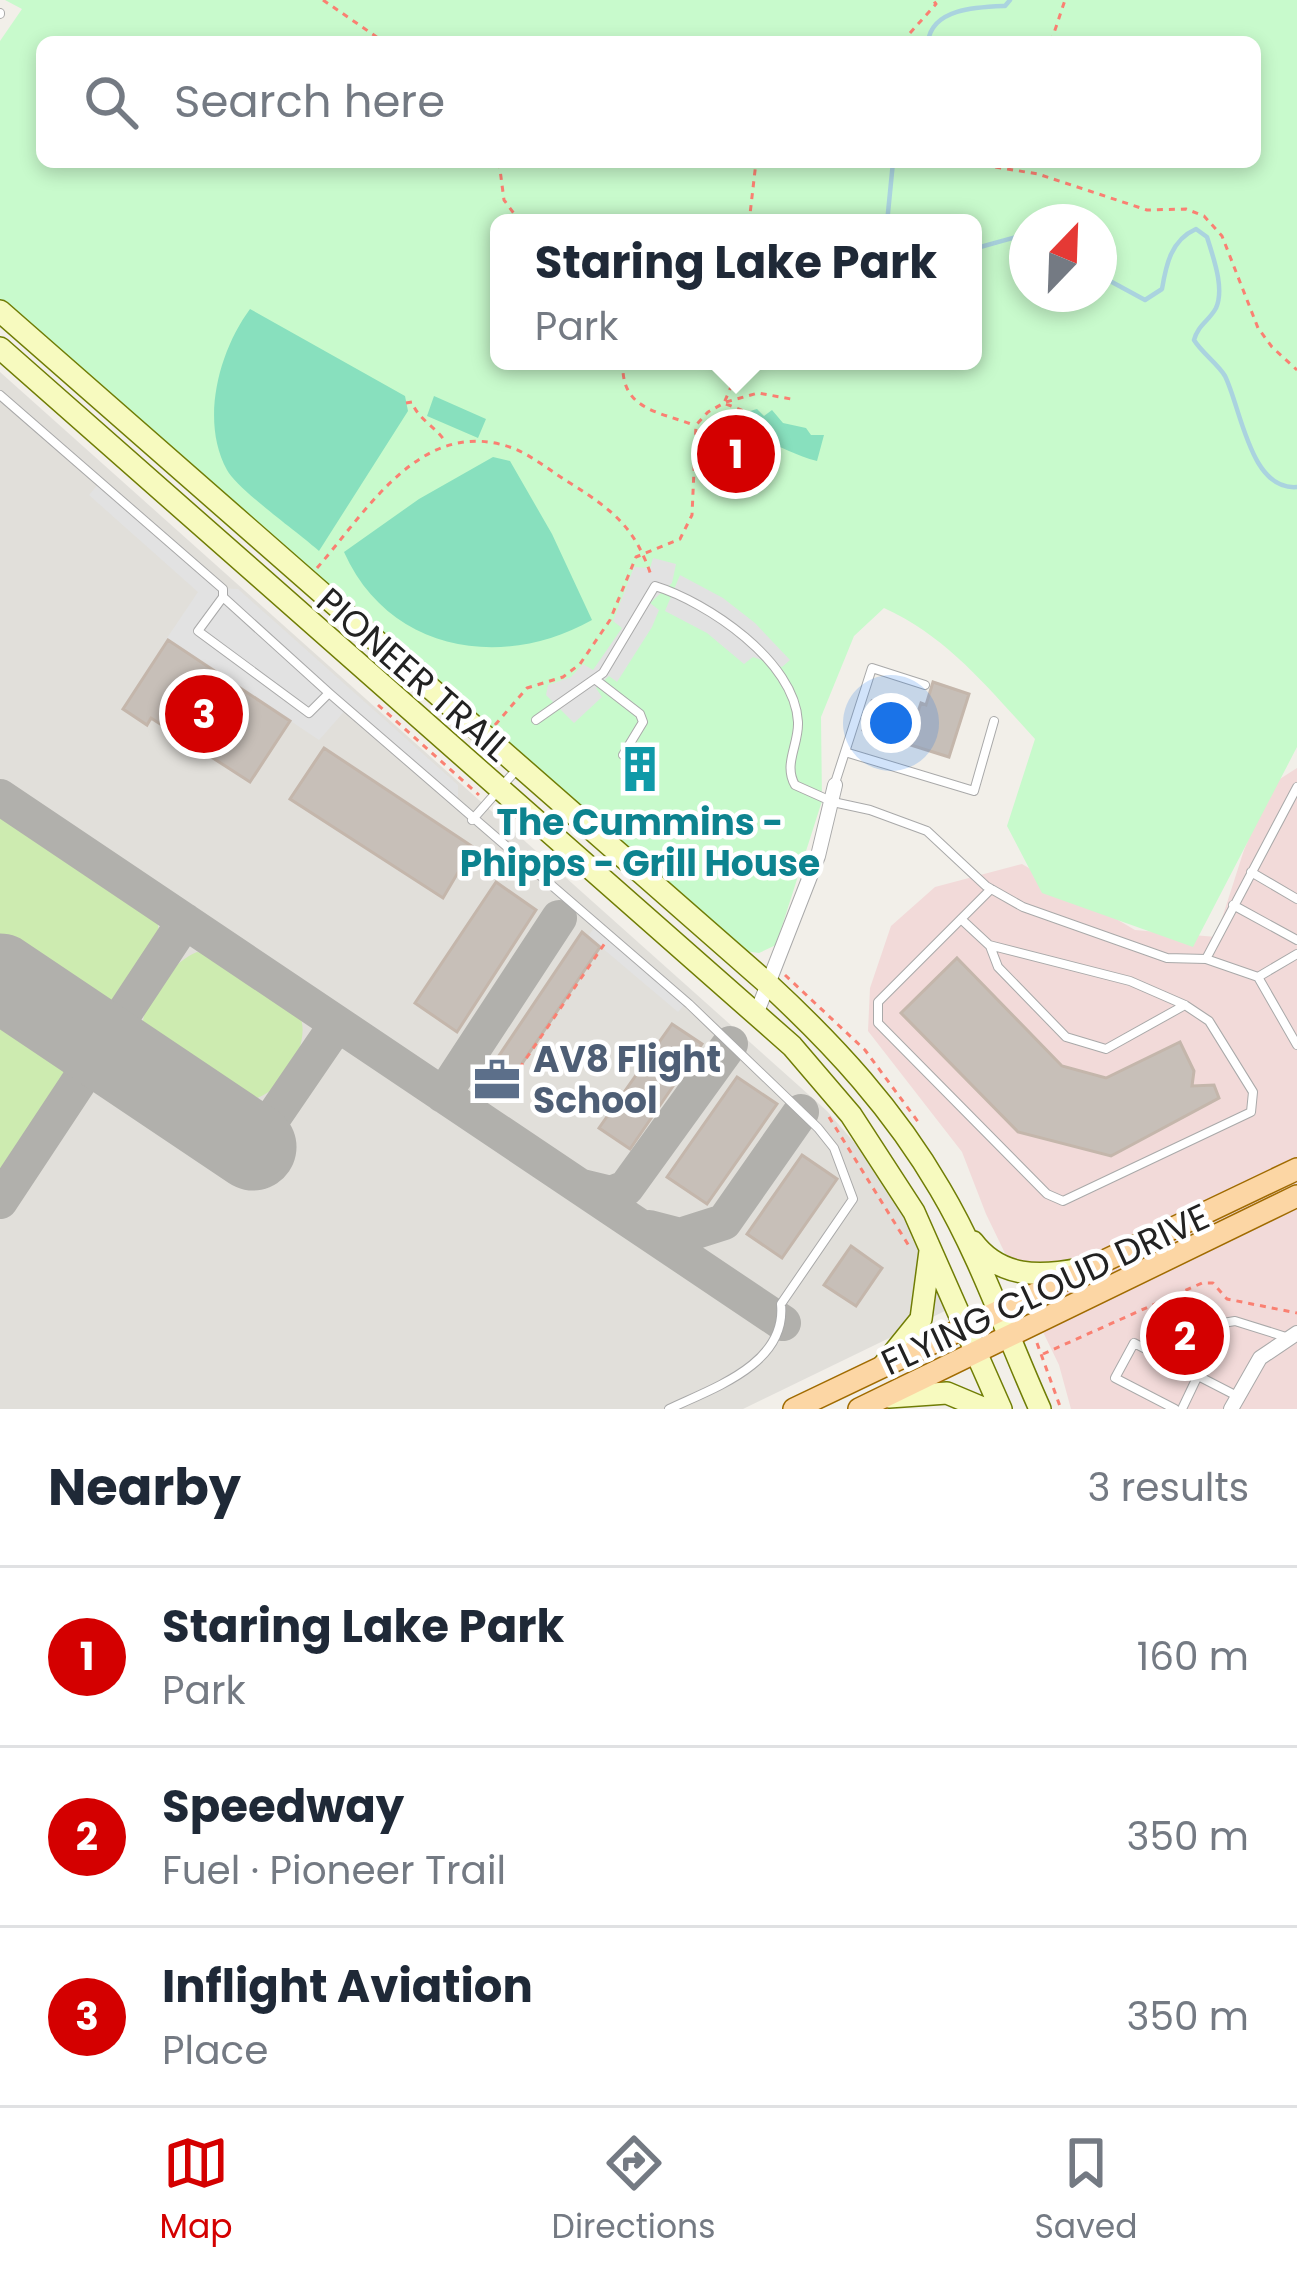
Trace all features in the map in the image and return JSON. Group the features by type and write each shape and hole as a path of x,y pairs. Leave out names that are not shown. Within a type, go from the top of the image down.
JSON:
{"main road":[{"name":"PIONEER TRAIL","path":"0,311 768,984 844,1056 940,1188 1040,1409"},
{"name":"PIONEER TRAIL","path":"0,348 757,1012 820,1076 894,1179 931,1244 1001,1409"},
{"name":"FLYING CLOUD DRIVE","path":"794,1409 1297,1169"},
{"name":"FLYING CLOUD DRIVE","path":"859,1409 1297,1196"},
{"path":"960,1226 982,1254 1009,1269 1049,1275 1093,1267"},
{"path":"883,1366 921,1319 931,1244"},
{"path":"882,1398 947,1393 985,1409"}],"street":[{"path":"757,1012 818,856 835,785"},
{"path":"1234,1402 1260,1358 1292,1335"}],"lane":[{"path":"0,395 223,589 223,597 198,631 310,713 329,693"},
{"path":"536,721 596,680 626,640 644,598 655,586 715,614 774,669 797,714 790,777 795,785 927,831 991,889 1023,907 1167,958 1206,959 1258,977 1297,1045"},
{"path":"223,597 472,820 689,1004 834,1148 854,1199 781,1304 783,1323 765,1352 727,1382 669,1409"},
{"path":"835,785 872,668 925,685"},
{"path":"596,680 640,714 643,722 623,754"},
{"path":"845,752 974,791 994,721"},
{"path":"472,820 519,766"},
{"path":"1206,959 1297,787"},
{"path":"1250,872 1297,899"},
{"path":"989,944 1130,981 1185,1005 1209,1021 1252,1092 1251,1112 1063,1202 1047,1194 878,1023 878,1002 991,889"},
{"path":"1233,905 1297,940"},
{"path":"961,919 989,944 998,967 1066,1037 1106,1049 1185,1005"},
{"path":"1258,977 1297,954"},
{"path":"1234,1402 1197,1376 1134,1343 1115,1378 1178,1409 1197,1376 1223,1323 1234,1321 1292,1335"}],"path":[{"path":"323,0 375,36"},
{"path":"907,36 936,4 933,0"},
{"path":"1053,36 1065,0"},
{"path":"500,168 504,200 514,214"},
{"path":"750,214 755,168"},
{"path":"1001,168 1038,174 1147,210 1186,209 1204,216 1222,236 1258,328 1297,370"},
{"path":"624,370 626,391 635,402 695,425"},
{"path":"724,403 738,370"},
{"path":"494,726 527,688 563,677 580,664 610,620 631,562 680,539 691,520 695,425 724,403 758,394 792,396"},
{"path":"406,403 412,402 416,415 438,430 447,444"},
{"path":"724,403 749,412"},
{"path":"316,569 404,468 425,453 447,444 498,444 525,454 615,514 644,553 655,586"},
{"path":"506,1088 610,937"},
{"path":"1020,1364 1202,1283 1213,1283 1227,1299 1297,1313"}],"shaded area":[{"path":"0,372 827,1111 866,1156 905,1216 947,1310 743,1409 0,1409"},
{"path":"100,482 219,588 238,589 458,785 458,802 350,705 319,740 167,638 198,592 89,495"},
{"path":"653,558 676,564 672,583 650,603 659,610 652,627 617,682 609,676 596,688 602,697 574,723 546,695 548,685 571,677 583,664 593,670 622,628 613,621 634,567 650,568"},
{"path":"680,575 723,598 790,660 782,667 753,657 744,664 707,633 665,611"},
{"path":"1297,768 1297,1409 1071,1409 1059,1365 986,1214 962,1152 868,1031 870,988 891,926 935,887 1022,864 1135,930 1216,937 1244,850 1272,784"},
{"path":"595,927 685,1004 678,1012 588,936"}],"green space":[{"path":"5,0 1297,0 1297,747 1193,947 1042,893 1007,826 1035,739 948,649 884,608 854,636 821,717 822,801 776,945 759,953 744,951 0,301 0,41 22,9"},
{"path":"250,309 405,396 408,411 319,551 243,489 219,451 214,409 217,387 230,345"},
{"path":"434,396 486,419 478,438 427,416"},
{"path":"757,409 764,416 772,410 783,423 806,428 811,435 824,435 817,461 757,441 756,436 748,438 749,433 742,431 750,411"},
{"path":"493,457 510,461 552,534 592,620 558,636 522,645 452,643 419,631 389,612 364,586 344,552 419,499"},
{"path":"0,810 156,918 159,931 150,961 117,1001 90,1008 0,947"},
{"path":"197,952 218,956 297,1010 302,1035 293,1064 262,1096 239,1100 225,1096 178,1069 143,1040 149,1002 176,966"},
{"path":"0,1001 50,1033 66,1055 68,1068 65,1083 0,1181"}],"building":[{"path":"168,640 290,721 250,782 151,718 147,725 123,709"},
{"path":"933,682 969,694 949,757 863,730 872,701 917,715 921,703 926,705"},
{"name":"The Cummins - Phipps - Grill House","path":"639,745 654,755 647,766 656,772 646,789 625,777"},
{"path":"324,748 473,847 443,898 290,799"},
{"path":"496,882 536,910 457,1032 415,1003"},
{"path":"582,932 600,947 499,1098 480,1084"},
{"path":"957,958 1062,1066 1106,1078 1180,1042 1194,1071 1192,1086 1214,1085 1219,1098 1111,1156 1018,1132 901,1013"},
{"path":"672,1024 702,1044 680,1076 650,1055"},
{"path":"648,1058 678,1079 630,1149 599,1128"},
{"path":"737,1077 777,1104 707,1204 667,1177"},
{"path":"802,1155 837,1179 782,1258 747,1234"},
{"path":"851,1246 882,1268 856,1306 824,1285"},
{"path":"1182,1313 1212,1329 1196,1361 1158,1342 1171,1317 1178,1321"}],"waterway":[{"path":"930,36 947,16 1005,6 1010,0"},
{"path":"888,214 892,168"},
{"path":"1117,285 1145,300 1162,289 1175,246 1196,229 1207,237 1217,272 1218,300 1194,340 1225,376 1258,462 1281,485 1297,487"},
{"path":"982,246 1009,239"}],"taxiway":[{"path":"0,797 783,1323"},
{"path":"443,1095 559,918"},
{"path":"0,1201 185,921"},
{"path":"253,1147 337,1024"},
{"path":"582,1187 611,1194 626,1188 730,1044"},
{"path":"649,1228 680,1236 724,1222 801,1112"}],"runway":[{"path":"0,977 253,1147"}],"place":[{"name":"Staring Lake Park","path":"736,454"},
{"name":"Inflight Aviation","path":"204,714"},
{"name":"The Cummins - Phipps - Grill House","path":"640,769"},
{"name":"AV8 Flight School","path":"497,1080"},
{"name":"Speedway","path":"1185,1336"}]}
